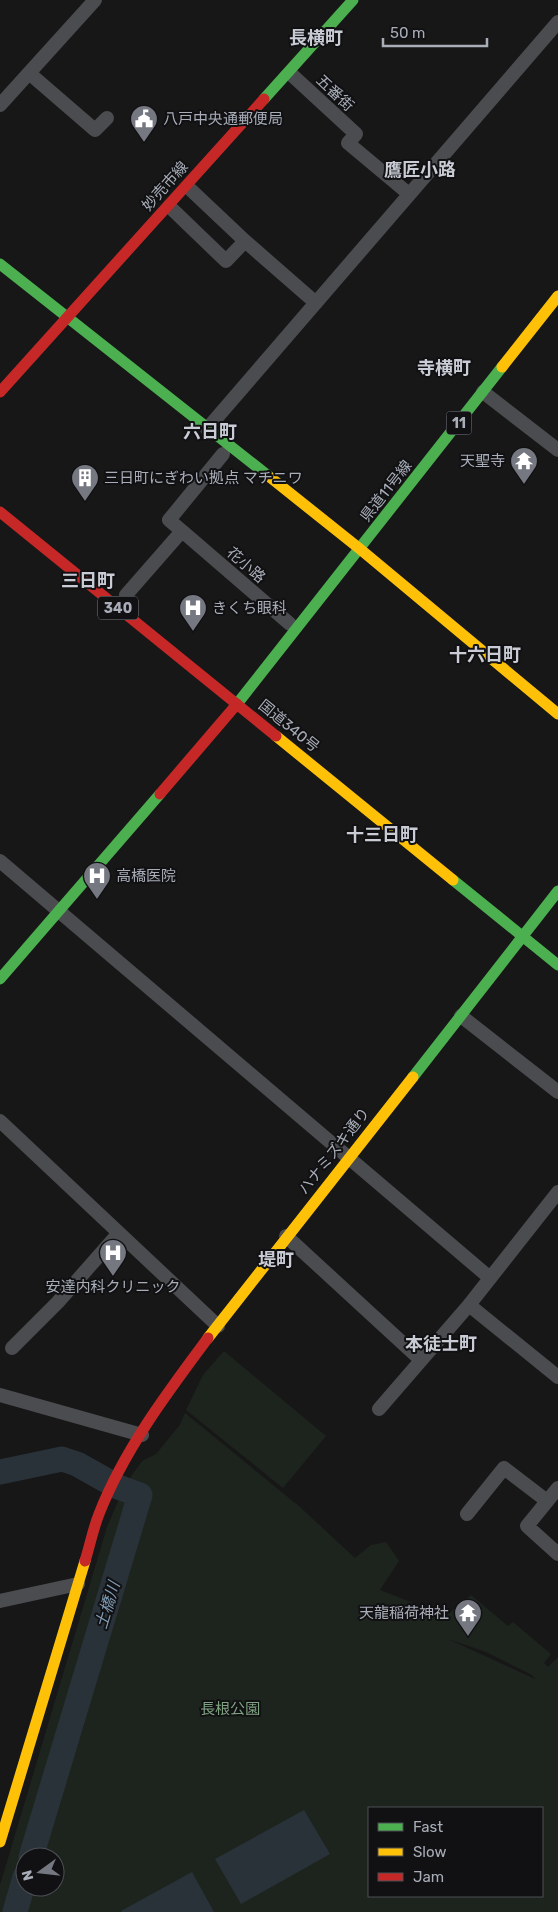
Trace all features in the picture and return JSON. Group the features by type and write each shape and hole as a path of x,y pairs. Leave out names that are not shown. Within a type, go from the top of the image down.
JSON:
{"main road":[{"name":"妙売市線","path":"0,392 353,0"},
{"path":"0,264 360,549 558,714"},
{"name":"県道11号線","path":"0,979 237,704 558,296"},
{"name":"国道340号","path":"0,512 558,965"},
{"name":"ハナミズキ通り","path":"0,1842 78,1584 107,1497 142,1434 175,1382 286,1236 558,891"}],"street":[{"path":"0,105 95,0"},
{"path":"207,429 558,22"},
{"path":"29,72 95,130 107,118"},
{"name":"五番街","path":"293,76 356,134 348,143 409,194"},
{"path":"191,190 245,241 316,303"},
{"path":"173,210 226,261 245,241"},
{"path":"483,392 558,450"},
{"path":"126,595 182,531 169,520 223,454"},
{"name":"花小路","path":"182,531 290,624"},
{"path":"0,861 490,1278"},
{"path":"461,1016 558,1092"},
{"path":"0,1121 218,1326"},
{"path":"379,1409 469,1305 558,1192"},
{"path":"12,1348 58,1302 119,1233"},
{"path":"286,1236 421,1360"},
{"path":"469,1305 558,1377"},
{"path":"0,1395 142,1434"},
{"path":"466,1514 504,1468 547,1501"},
{"path":"558,1488 527,1526 558,1554"},
{"path":"0,1602 78,1584"}],"green space":[{"path":"224,1351 326,1436 283,1488 186,1410 203,1375"},
{"name":"長根公園","path":"185,1413 300,1507 355,1558 371,1545 386,1542 399,1561 380,1590 446,1616 471,1595 508,1626 513,1622 551,1654 544,1663 548,1667 558,1657 558,1912 0,1912 0,1885 107,1527 125,1485 142,1461 156,1454 179,1426","holes":["448,1639 486,1652 532,1675 535,1679"]}],"shaded area":[{"path":"304,1810 330,1854 241,1904 215,1859"},
{"path":"192,1872 214,1912 121,1911"}],"waterway":[{"name":"土橋川","path":"0,1472 62,1459 77,1464 118,1487 140,1495 34,1847"},
{"name":"土橋川","path":"15,1912 19,1897"}],"traffic: fast":[{"path":"264,99 353,0"},
{"path":"0,264 271,478"},
{"path":"237,704 502,367"},
{"path":"0,979 160,794"},
{"path":"453,880 558,965"},
{"path":"413,1077 558,891"}],"traffic: slow":[{"path":"502,367 558,296"},
{"path":"271,478 360,549 558,714"},
{"path":"276,736 453,880"},
{"path":"208,1338 413,1077"},
{"path":"0,1842 85,1561"}],"traffic: jam":[{"path":"0,392 264,99"},
{"path":"0,512 276,736"},
{"path":"160,794 237,704"},
{"path":"85,1561 99,1514 121,1467 147,1423 208,1338"}],"place":[{"name":"八戸中央通郵便局","path":"144,143"},
{"name":"天聖寺","path":"524,485"},
{"name":"三日町にぎわい拠点 マチニワ","path":"85,502"},
{"name":"きくち眼科","path":"193,632"},
{"name":"高橋医院","path":"97,900"},
{"name":"安達内科クリニック","path":"113,1277"},
{"name":"天龍稲荷神社","path":"468,1637"}],"district":[{"name":"長横町","path":"316,38"},
{"name":"鷹匠小路","path":"420,170"},
{"name":"寺横町","path":"444,368"},
{"name":"六日町","path":"210,432"},
{"name":"三日町","path":"88,581"},
{"name":"十六日町","path":"485,655"},
{"name":"十三日町","path":"382,835"},
{"name":"堤町","path":"276,1260"},
{"name":"本徒士町","path":"441,1344"}]}
